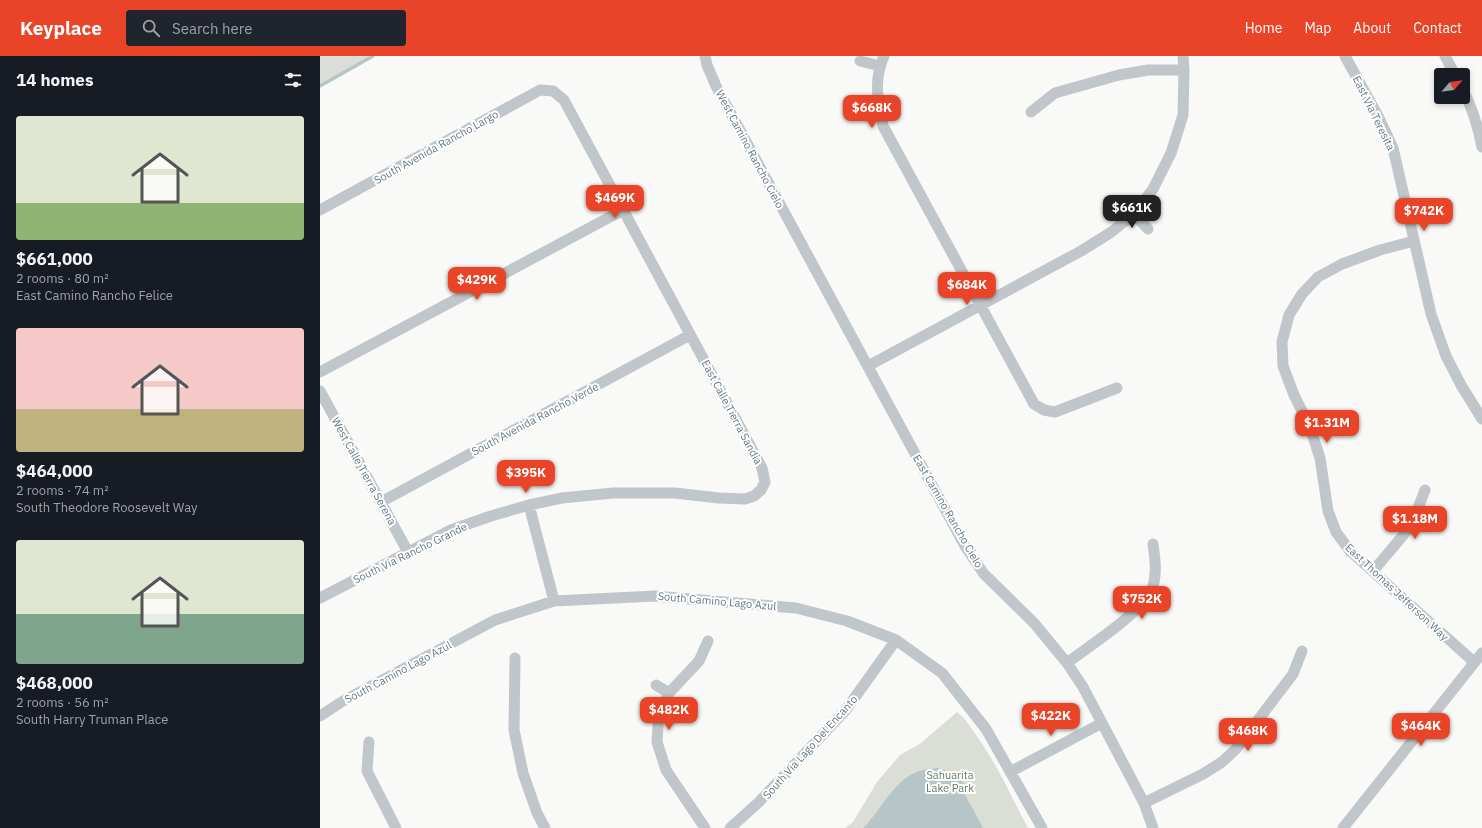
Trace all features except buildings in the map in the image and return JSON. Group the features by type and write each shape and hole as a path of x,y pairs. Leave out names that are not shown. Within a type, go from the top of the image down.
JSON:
{"street":[{"name":"West Camino Rancho Cielo","path":"706,56 707,64 716,86 800,240"},
{"path":"868,366 1081,251 1110,234 1134,214 1153,189 1171,153 1183,115 1183,56"},
{"name":"East Via Teresita","path":"1345,56 1379,118 1393,148 1431,314 1446,356 1461,385 1482,419"},
{"path":"1445,56 1451,68"},
{"path":"860,61 882,61 876,94 883,126 1034,404 1044,410 1055,412 1117,388"},
{"path":"1032,112 1056,94 1119,75 1148,70 1184,70"},
{"name":"South Avenida Rancho Largo","path":"320,210 540,90 553,91"},
{"name":"East Calle Tierra Sandia","path":"553,91 564,100 762,468 765,482 761,490"},
{"path":"1470,104 1482,147"},
{"path":"320,372 623,210"},
{"path":"1134,214 1148,229"},
{"name":"East Camino Rancho Cielo","path":"800,240 969,551 984,574 1034,623 1067,663 1083,687 1144,803 1153,828"},
{"name":"East Thomas Jefferson Way","path":"1414,241 1380,250 1342,264 1318,277 1302,294 1289,315 1282,342 1283,366 1294,395 1310,427 1320,458 1328,511 1336,532 1350,551 1474,662"},
{"name":"South Avenida Rancho Verde","path":"380,502 690,335"},
{"name":"West Calle Tierra Serena","path":"320,391 408,552"},
{"name":"South Via Rancho Grande","path":"320,598 451,530 529,505 562,498 613,493 675,493 719,498 745,499 754,496 761,490"},
{"path":"1373,571 1411,526 1425,490"},
{"path":"529,505 554,601"},
{"path":"1067,663 1122,622 1140,606 1153,587 1156,568 1153,544"},
{"name":"South Camino Lago Azul","path":"320,716 343,701 495,620 554,601 655,596 796,608 847,621 896,640 942,673 986,729 1042,828"},
{"name":"South Via Lago Del Encanto","path":"730,828 760,802 845,711 896,640"},
{"path":"705,828 666,770 657,742 659,712 668,693 699,661 708,641"},
{"path":"1144,803 1203,774 1222,762 1236,749 1293,674 1302,651"},
{"path":"1343,828 1482,653"},
{"path":"515,658 514,730 523,773 537,813 545,828"},
{"path":"656,685 668,693"},
{"path":"1010,772 1102,722"},
{"path":"369,742 367,772 396,828"}],"green space":[{"path":"320,56 374,56 320,85"},
{"name":"Sahuarita Lake Park","path":"957,712 969,724 992,760 1028,828 845,828 853,822 877,782 900,755 921,743"}],"shaded area":[{"path":"938,768 959,776 965,785 961,787 983,828 863,828 904,779 913,773"}],"waterway":[{"path":"320,86 373,56"}]}
